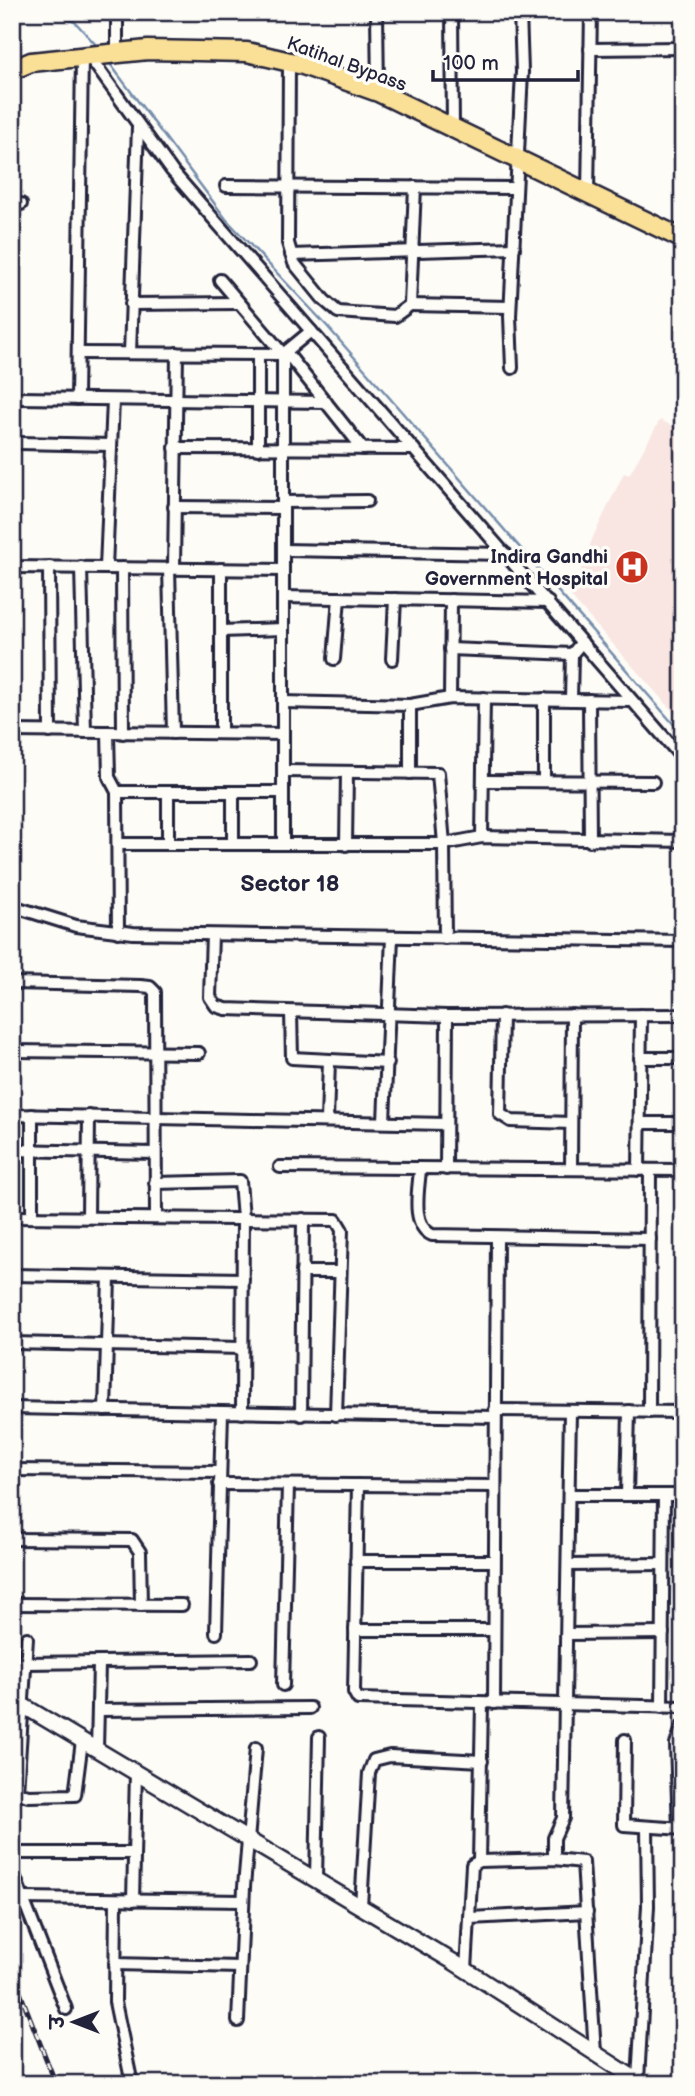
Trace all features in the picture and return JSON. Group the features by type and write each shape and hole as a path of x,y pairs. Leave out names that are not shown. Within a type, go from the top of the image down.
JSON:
{"main road":[{"name":"Katihal Bypass","path":"12,70 31,62 114,53 201,49 247,52 289,62 378,92 683,239"},
{"path":"12,60 31,62"}],"street":[{"path":"114,53 117,12"},
{"path":"377,12 378,92"},
{"path":"452,12 453,128"},
{"path":"512,368 510,307 522,72 520,12"},
{"path":"589,193 591,12"},
{"path":"590,49 683,48"},
{"path":"87,56 172,171 683,758"},
{"path":"77,399 87,56"},
{"path":"289,62 288,243 291,255 324,300 338,312 395,316 410,304 510,307"},
{"path":"130,353 138,127"},
{"path":"226,186 515,188"},
{"path":"410,304 415,187"},
{"path":"291,255 514,248"},
{"path":"220,280 326,402 363,449"},
{"path":"131,304 239,303"},
{"path":"78,353 284,353 310,331"},
{"path":"284,353 284,844"},
{"path":"173,733 172,568 177,354"},
{"path":"258,354 258,449"},
{"path":"18,398 326,402"},
{"path":"106,568 113,400"},
{"path":"19,443 111,445"},
{"path":"175,448 414,449"},
{"path":"174,507 367,501"},
{"path":"283,550 506,554"},
{"path":"12,566 283,570"},
{"path":"49,567 50,732"},
{"path":"81,567 85,732"},
{"path":"122,568 123,733"},
{"path":"221,569 222,733"},
{"path":"283,597 548,602"},
{"path":"334,659 339,598"},
{"path":"392,659 395,599"},
{"path":"450,698 451,600"},
{"path":"221,631 283,629"},
{"path":"572,700 572,653 582,642"},
{"path":"450,649 572,653"},
{"path":"283,702 410,705 450,698 632,701"},
{"path":"482,837 484,698"},
{"path":"544,699 544,781"},
{"path":"589,700 590,841"},
{"path":"410,705 410,773"},
{"path":"12,731 283,734"},
{"path":"108,732 110,783 117,792 118,932"},
{"path":"283,771 438,773 441,778 444,844 445,938"},
{"path":"346,772 346,845"},
{"path":"484,781 653,782"},
{"path":"117,792 284,792"},
{"path":"169,794 169,844"},
{"path":"233,794 233,844"},
{"path":"118,844 444,844 482,837 683,841"},
{"path":"12,906 76,926 118,932 683,941"},
{"path":"212,935 209,989 216,1006 226,1009 447,1016 683,1014"},
{"path":"384,1121 391,1015 392,937"},
{"path":"12,983 150,987 156,1002 153,1055 156,1217"},
{"path":"291,1012 292,1058 388,1063"},
{"path":"571,1169 572,1015"},
{"path":"641,1015 640,1123 650,1240 649,1412"},
{"path":"446,1169 447,1016"},
{"path":"502,1016 500,1114 511,1121 571,1123"},
{"path":"12,1051 199,1054"},
{"path":"640,1058 683,1058"},
{"path":"327,1120 329,1061"},
{"path":"12,1115 446,1124"},
{"path":"32,1115 32,1217"},
{"path":"88,1217 89,1116"},
{"path":"640,1123 683,1123"},
{"path":"12,1150 154,1153"},
{"path":"280,1167 683,1170"},
{"path":"420,1169 419,1221 425,1232 432,1235 650,1240"},
{"path":"155,1183 240,1181 243,1218 242,1413"},
{"path":"12,1217 336,1220 340,1223 336,1415"},
{"path":"301,1415 303,1219"},
{"path":"479,1861 482,1761 494,1630 497,1238"},
{"path":"302,1272 338,1272"},
{"path":"12,1275 243,1279"},
{"path":"105,1410 109,1278"},
{"path":"12,1343 242,1348"},
{"path":"12,1408 301,1415 683,1412"},
{"path":"554,1859 554,1838 563,1818 570,1411"},
{"path":"627,1495 629,1411"},
{"path":"216,1633 222,1412"},
{"path":"12,1470 220,1478 288,1485 495,1486"},
{"path":"283,1685 288,1485"},
{"path":"358,1485 354,1692 358,1699 683,1707"},
{"path":"569,1495 683,1495"},
{"path":"662,1707 664,1495"},
{"path":"12,1539 132,1540 140,1552 141,1605"},
{"path":"356,1561 494,1562"},
{"path":"568,1565 663,1564"},
{"path":"12,1604 182,1605"},
{"path":"355,1630 494,1630"},
{"path":"568,1634 663,1633"},
{"path":"27,1638 26,1663 17,1702 16,1786 21,1795 75,1795 82,1741"},
{"path":"26,1663 251,1660"},
{"path":"97,1749 99,1664"},
{"path":"17,1702 466,1970 640,2082"},
{"path":"98,1710 310,1708"},
{"path":"625,1740 624,1824 626,1827 681,1829 676,1744 683,1725"},
{"path":"316,1879 319,1737"},
{"path":"238,2021 243,1901 256,1748"},
{"path":"361,1906 369,1773 374,1759 390,1756 482,1761"},
{"path":"133,1900 136,1772"},
{"path":"640,2082 648,1906 647,1828"},
{"path":"12,1853 134,1853"},
{"path":"466,1970 471,1867 479,1861 554,1859 583,1862 595,2053"},
{"path":"12,1870 66,2009"},
{"path":"23,1898 243,1901"},
{"path":"116,1900 115,2002 132,2084"},
{"path":"470,1918 587,1912"},
{"path":"115,1964 240,1967"}],"shaded area":[{"name":"Indira Gandhi Government Hospital","path":"660,420 683,431 683,723 571,597 593,537 624,473 629,475"}],"waterway":[{"path":"52,12 75,22 98,47"},
{"path":"108,61 226,219 327,326 683,735"}],"railway":[{"path":"12,1972 56,2084"}],"place":[{"name":"Indira Gandhi Government Hospital","path":"632,567"}],"district":[{"name":"Sector 18","path":"290,883"}]}
